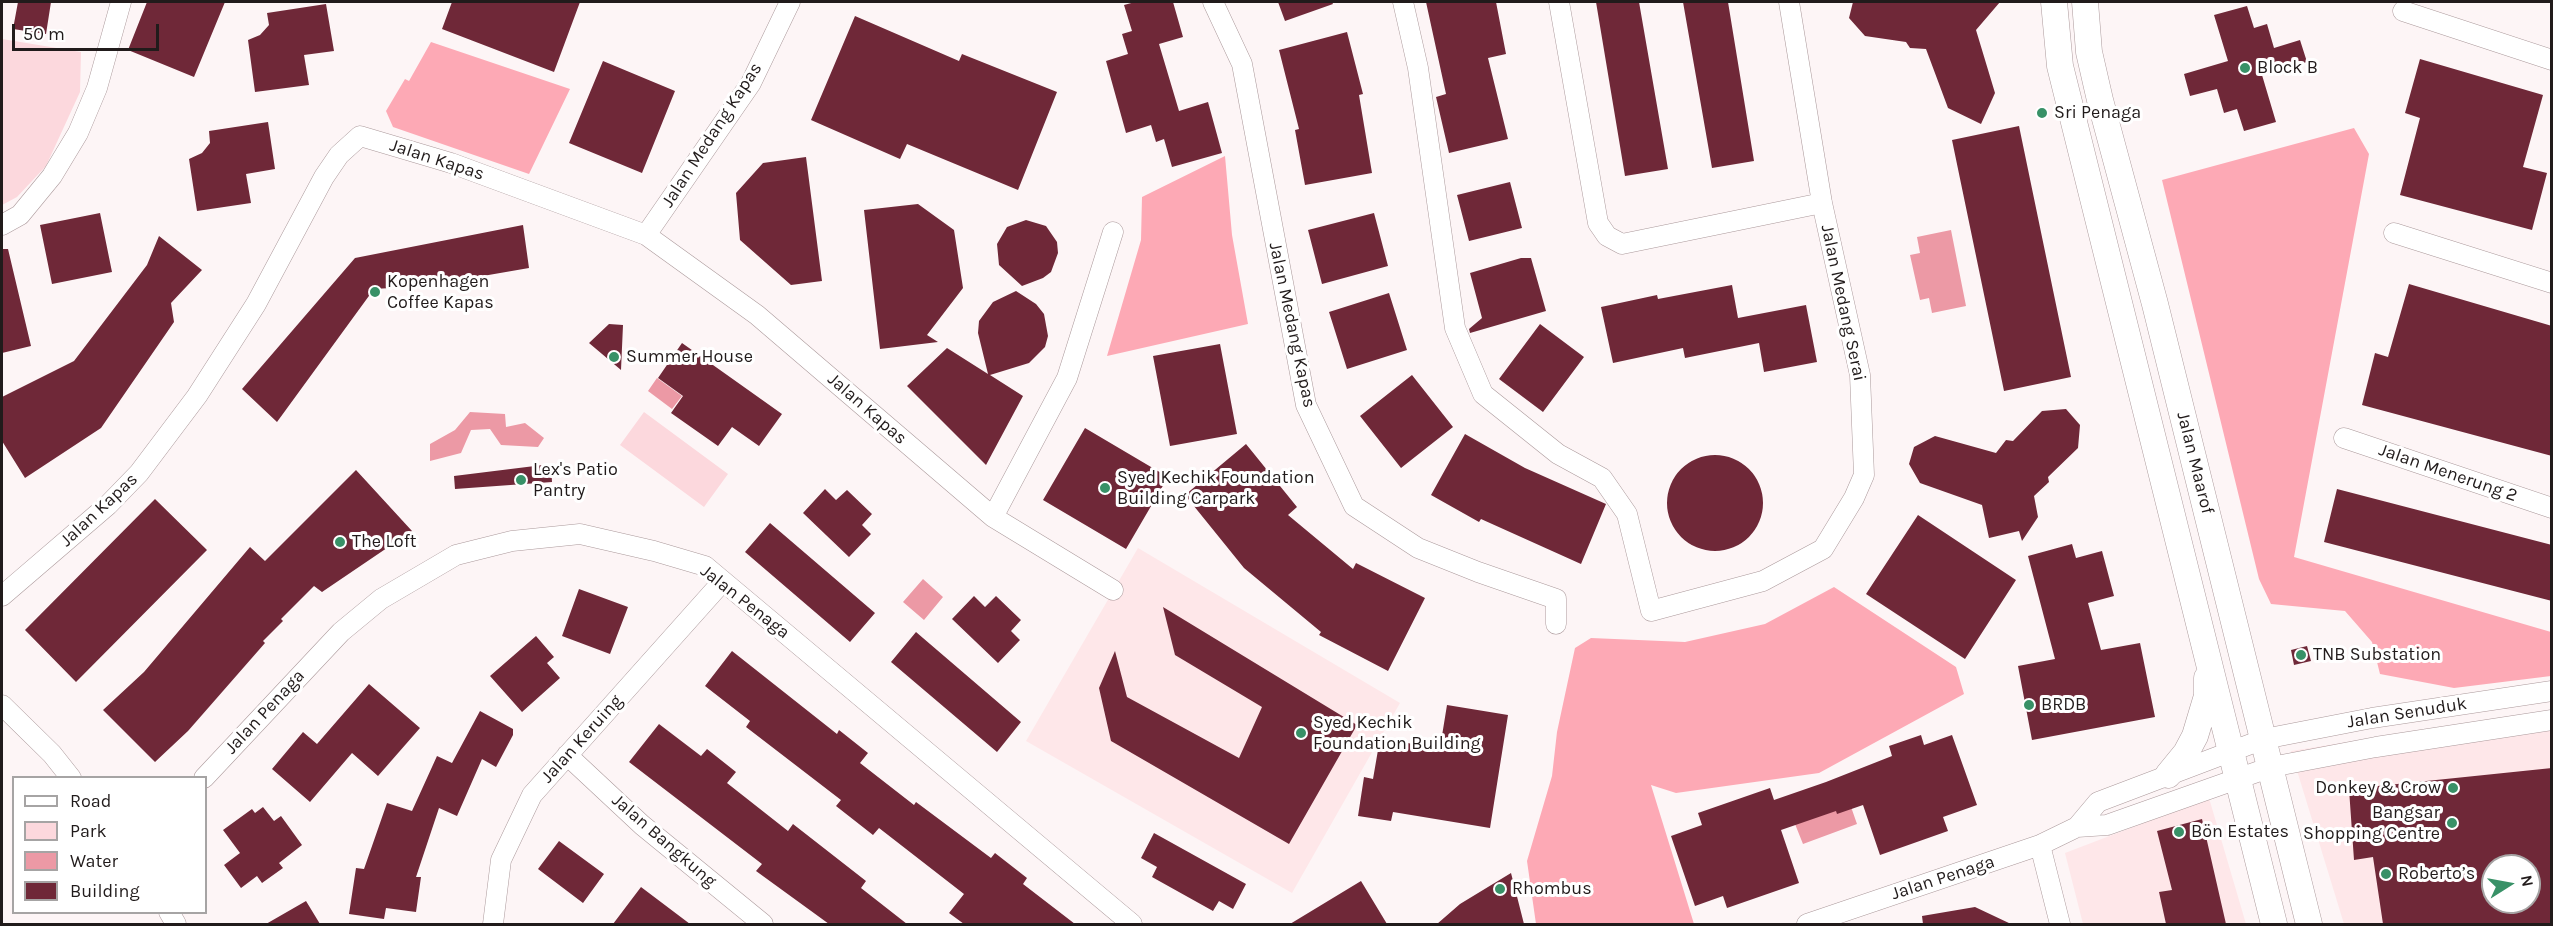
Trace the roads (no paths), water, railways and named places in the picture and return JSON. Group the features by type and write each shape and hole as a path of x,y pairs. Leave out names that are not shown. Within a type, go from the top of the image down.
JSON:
{"main road":[{"name":"Jalan Maarof","path":"2054,2 2060,66 2274,924"},
{"name":"Jalan Maarof","path":"2085,2 2089,52 2100,100 2158,315 2309,924"},
{"path":"2168,775 2186,753 2202,719 2207,696 2207,658"}],"street":[{"path":"2,225 20,215 52,176 78,133 96,88 121,2"},
{"name":"Jalan Medang Kapas","path":"646,235 751,83 790,2"},
{"name":"Jalan Medang Kapas","path":"1213,2 1242,64 1306,405 1354,506 1419,548 1478,572 1556,599 1556,624"},
{"name":"Jalan Medang Serai","path":"1403,2 1418,68 1455,328 1483,394 1558,454 1602,478 1627,514 1652,610 1763,581 1822,549 1854,498 1864,475 1860,375 1822,203 1789,2"},
{"path":"1560,2 1598,223 1607,236 1622,244 1822,203"},
{"path":"2403,11 2552,60"},
{"name":"Jalan Kapas","path":"2,596 108,505 139,473 197,396 256,304 324,177 339,155 360,136 451,163 646,235 757,315 993,518 1113,590"},
{"path":"993,518 1067,378 1113,232"},
{"path":"2394,234 2552,283"},
{"name":"Jalan Menerung 2","path":"2344,438 2552,507"},
{"name":"Jalan Penaga","path":"205,776 340,632 381,599 456,555 512,541 580,534 654,550 705,567 1131,924"},
{"name":"Jalan Keruing","path":"493,924 501,860 532,795 723,581"},
{"path":"2545,692 2547,721"},
{"name":"Jalan Senuduk","path":"2232,751 2264,739 2372,718 2545,692"},
{"path":"2,705 52,754 70,776"},
{"name":"Jalan Senuduk","path":"2239,778 2271,767 2376,747 2547,721"},
{"name":"Jalan Penaga","path":"2077,827 2098,802 2232,751"},
{"name":"Jalan Bangkung","path":"567,755 642,825 763,924"},
{"name":"Jalan Penaga","path":"1807,924 1835,919 2040,845 2077,827 2107,825 2239,778"},
{"path":"2040,845 2060,924"}],"water":[{"path":"1951,230 1966,306 1932,313 1929,298 1920,300 1910,255 1920,253 1917,237"},
{"path":"657,378 682,396 672,409 648,391"},
{"path":"470,412 505,414 506,427 525,423 544,438 538,447 501,445 490,429 471,430 461,453 430,461 430,444 455,430"},
{"path":"923,579 943,597 924,620 903,602"},
{"path":"1850,804 1857,824 1803,844 1795,824"}],"place":[{"name":"Block B","path":"2245,68"},
{"name":"Sri Penaga","path":"2042,113"},
{"name":"Kopenhagen Coffee Kapas","path":"375,292"},
{"name":"Summer House","path":"614,357"},
{"name":"Lex's Patio Pantry","path":"521,480"},
{"name":"Syed Kechik Foundation Building Carpark","path":"1105,488"},
{"name":"The Loft","path":"340,542"},
{"name":"TNB Substation","path":"2301,655"},
{"name":"BRDB","path":"2029,705"},
{"name":"Syed Kechik Foundation Building","path":"1301,733"},
{"name":"Donkey & Crow","path":"2453,788"},
{"name":"Bangsar Shopping Centre","path":"2452,823"},
{"name":"Bön Estates","path":"2179,832"},
{"name":"Roberto’s","path":"2386,874"},
{"name":"Rhombus","path":"1500,889"}]}
